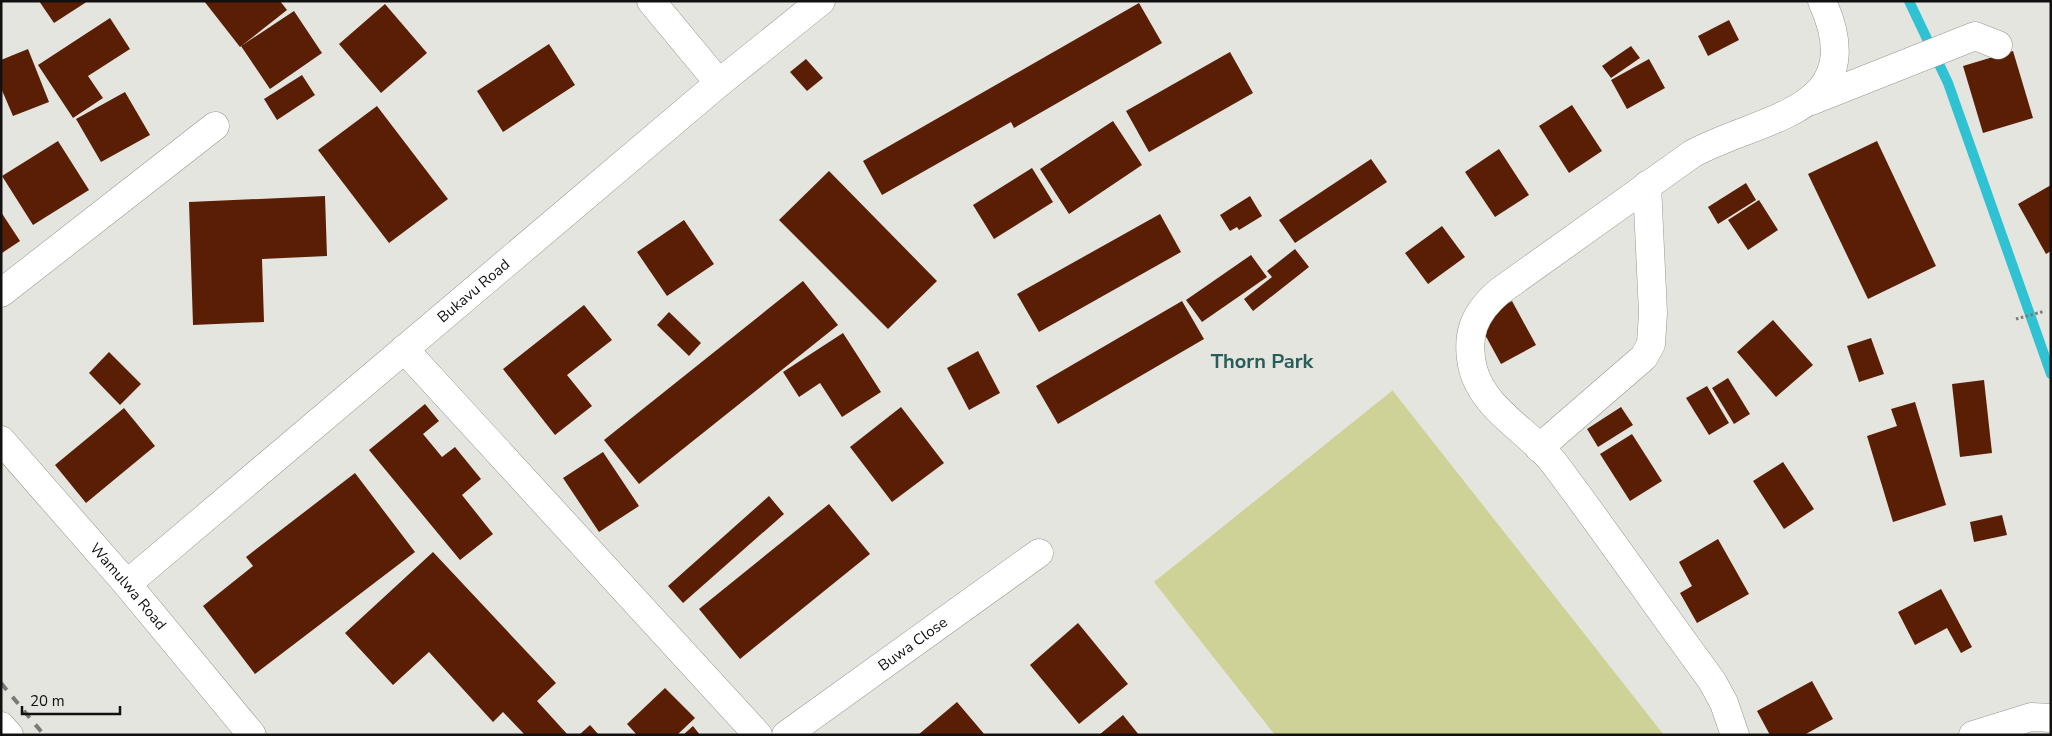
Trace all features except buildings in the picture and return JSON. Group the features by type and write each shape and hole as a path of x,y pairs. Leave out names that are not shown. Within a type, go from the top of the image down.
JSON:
{"street":[{"path":"651,1 719,83"},
{"name":"Bukavu Road","path":"127,584 719,83 821,1"},
{"path":"1810,102 1823,87 1830,75 1834,58 1835,38 1822,1"},
{"path":"1735,735 1724,703 1712,681 1552,461 1494,404 1482,388 1473,368 1471,346 1474,323 1487,302 1500,292 1647,186 1710,144 1975,36 1998,45"},
{"path":"1,293 215,126"},
{"path":"1539,448 1644,358 1651,344 1653,313 1647,186"},
{"path":"404,349 758,735"},
{"name":"Wamulwa Road","path":"1,440 127,584 252,735"},
{"name":"Buwa Close","path":"786,735 1039,553"},
{"path":"1973,735 2041,718"},
{"path":"1,726 9,735"}],"path":[{"path":"2016,319 2045,311"}],"green space":[{"path":"1393,390 1664,735 1275,735 1154,582"}],"waterway":[{"path":"1909,1 1948,83 2051,374"}],"railway":[{"path":"1,683 44,735"}],"district":[{"name":"Thorn Park","path":"1262,361"}]}
